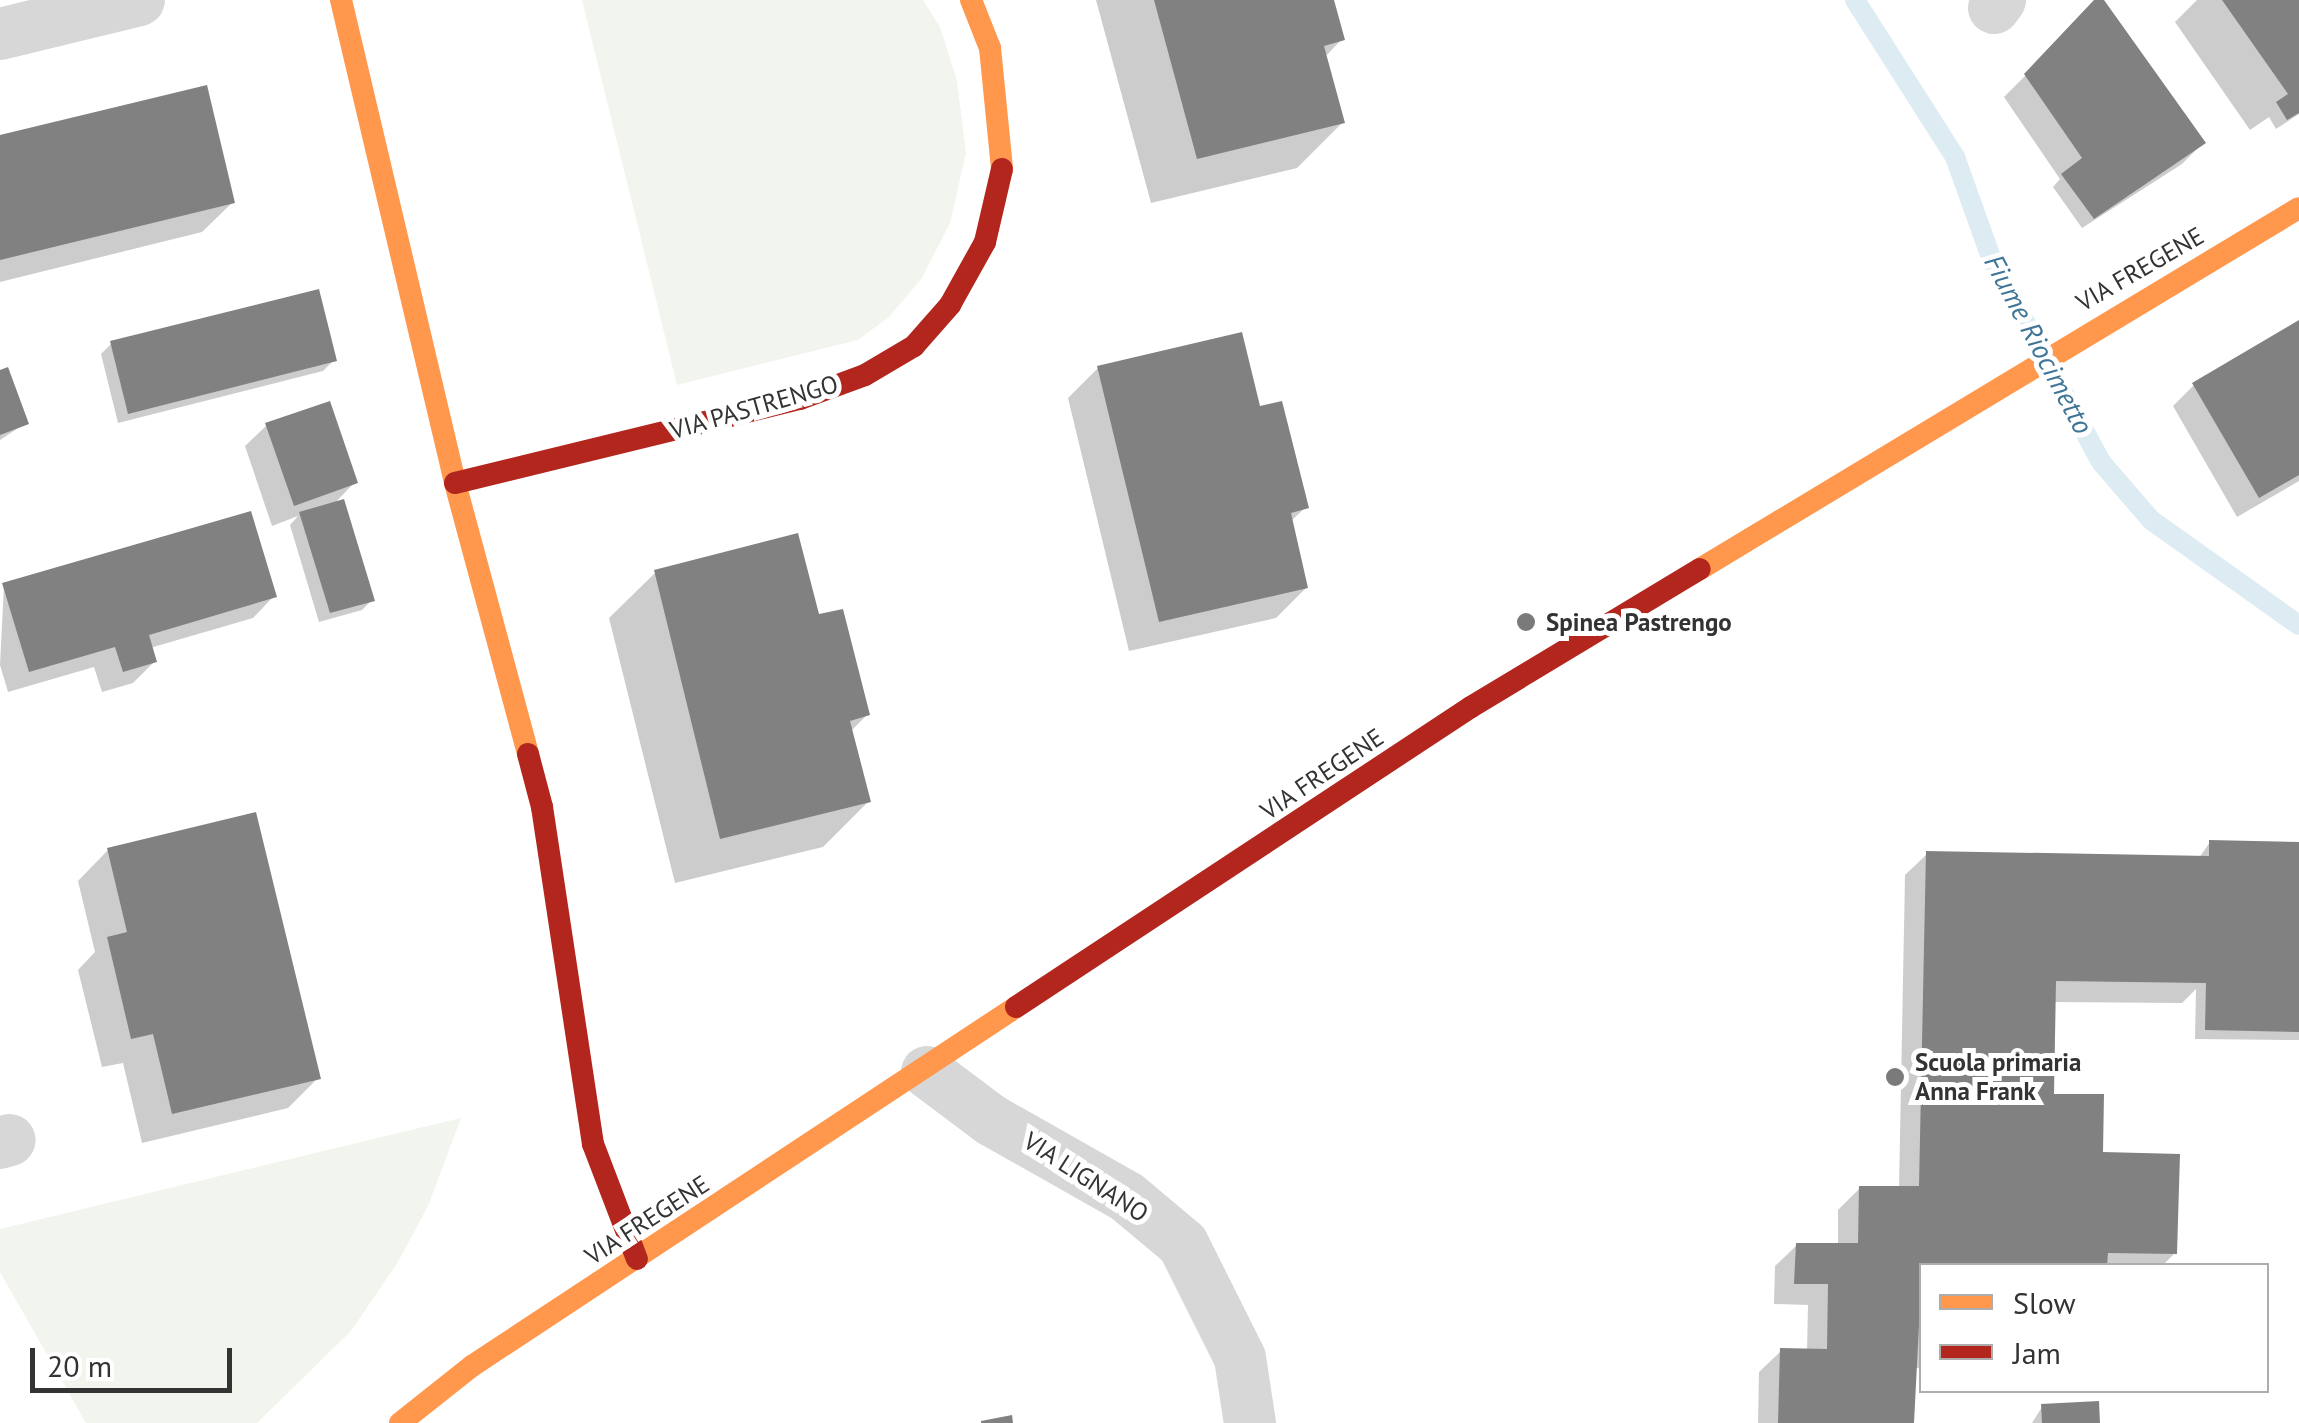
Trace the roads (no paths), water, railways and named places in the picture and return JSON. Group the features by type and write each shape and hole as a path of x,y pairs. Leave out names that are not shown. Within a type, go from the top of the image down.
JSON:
{"street":[{"path":"0,34 139,0"},
{"path":"341,0 456,483 542,807 593,1144 637,1259"},
{"name":"VIA PASTRENGO","path":"456,483 800,399 865,375 914,346 950,305 985,242 1003,177 990,48 971,0"},
{"name":"VIA FREGENE","path":"400,1423 472,1366 927,1072 1471,707 2299,208"},
{"name":"VIA LIGNANO","path":"927,1072 991,1120 1127,1198 1183,1244 1240,1358 1250,1423"}],"waterway":[{"name":"Fiume Riocimetto","path":"1855,0 1955,157 1993,263 2101,462 2151,520 2299,625"}],"place":[{"name":"Spinea Pastrengo","path":"1526,622"},
{"name":"Scuola primaria Anna Frank","path":"1895,1077"}]}
